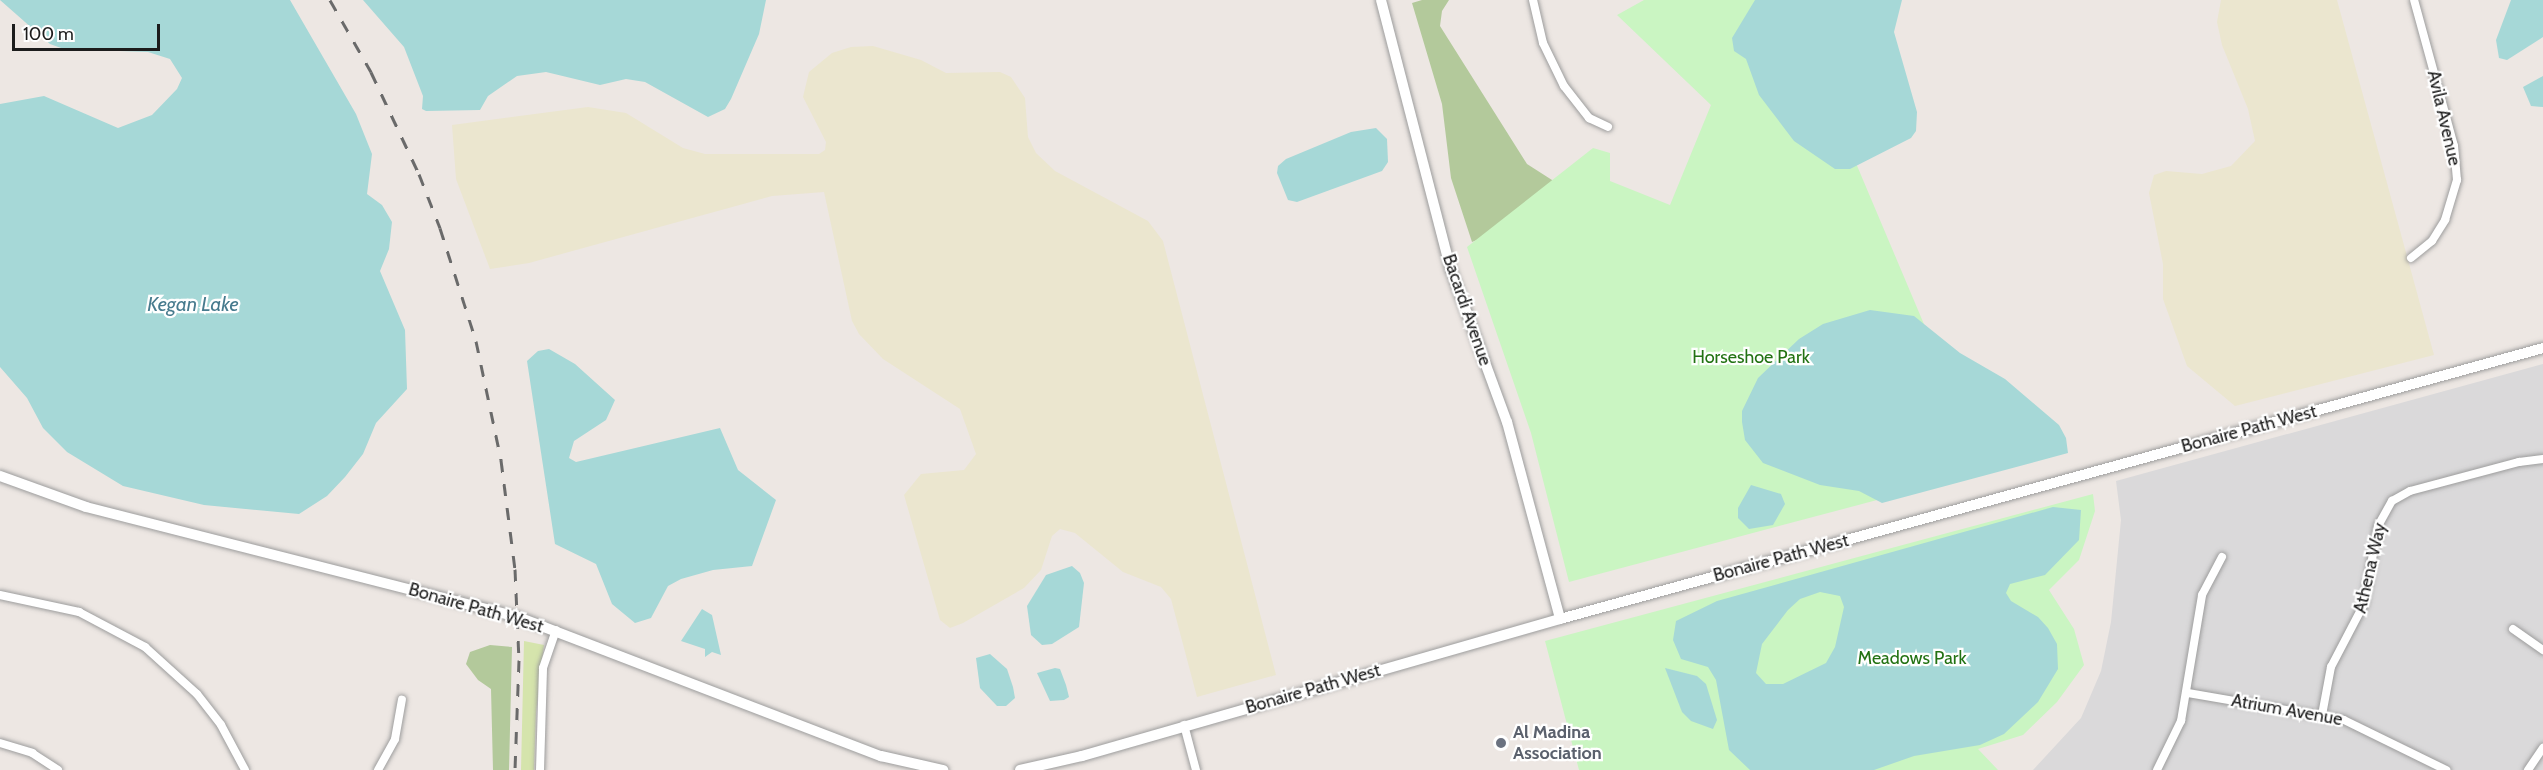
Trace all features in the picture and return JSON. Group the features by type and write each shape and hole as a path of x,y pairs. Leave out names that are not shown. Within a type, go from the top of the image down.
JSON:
{"street":[{"name":"Bacardi Avenue","path":"1382,0 1451,270 1507,422 1560,619"},
{"path":"1533,0 1543,43 1564,86 1589,118 1608,127"},
{"name":"Avila Avenue","path":"2411,258 2432,241 2445,220 2457,180 2454,146 2414,0"},
{"name":"Bonaire Path West","path":"1020,770 1082,756 1560,619 2543,348"},
{"name":"Athena Way","path":"2322,715 2331,668 2364,604 2378,526 2392,501 2410,491 2519,462 2543,459"},
{"name":"Bonaire Path West","path":"0,476 86,507 496,610 556,630 881,756 943,770"},
{"path":"2157,770 2173,740 2188,693 2202,595 2222,557"},
{"path":"0,595 79,612 145,647 197,694 221,725 245,770"},
{"path":"2513,629 2543,650"},
{"path":"540,770 543,668 556,630"},
{"name":"Atrium Avenue","path":"2188,693 2322,715 2359,725 2446,770"},
{"path":"378,770 395,739 402,700"},
{"path":"1184,725 1196,770"},
{"path":"1,743 32,753 58,770"},
{"path":"2528,770 2543,748"}],"shaded area":[{"path":"2221,0 2337,0 2434,355 2235,406 2187,366 2163,299 2163,264 2149,193 2154,175 2166,171 2202,174 2231,166 2255,141 2248,109 2222,45 2217,22"},
{"path":"873,46 921,60 946,73 1000,72 1011,77 1025,98 1028,137 1036,153 1055,171 1148,221 1163,241 1276,675 1197,697 1171,599 1161,587 1123,572 1075,533 1060,529 1052,536 1041,570 1024,588 950,628 940,620 904,495 921,474 964,470 976,454 960,409 883,359 859,334 852,321 824,192 772,196 529,263 490,269 456,179 452,125 588,107 626,113 683,148 705,154 819,154 825,150 826,142 803,97 809,72 832,53 851,47"},
{"path":"2543,364 2543,770 2033,770 2081,718 2101,671 2111,622 2121,520 2116,481"}],"green space":[{"path":"1422,0 1449,0 1442,11 1440,26 1527,164 1552,180 1591,194 1472,242 1451,178 1442,104 1412,3"},
{"name":"Horseshoe Park","path":"1644,0 1814,0 1790,7 1986,471 1569,582 1531,433 1467,247 1593,148 1610,153 1610,181 1670,205 1711,105 1617,15"},
{"name":"Meadows Park","path":"2093,494 2095,511 2079,560 2049,590 2074,629 2084,665 2057,702 2023,735 1978,749 1998,770 1579,770 1545,641"},
{"path":"524,641 544,645 536,712 534,770 521,770"},
{"path":"490,645 512,647 509,770 493,770 491,689 478,680 466,664 470,652"}],"water":[{"name":"Kegan Lake","path":"0,0 290,0 356,114 372,154 367,194 382,205 392,222 389,249 380,271 405,330 407,389 376,423 363,454 345,477 327,496 299,514 204,505 123,486 67,452 43,428 27,398 0,367 0,104 44,96 118,128 152,115 177,89 182,78 170,59 148,52 64,49 50,44"},
{"path":"363,0 766,0 759,34 731,99 725,109 708,117 645,82 626,79 600,85 546,72 517,76 488,96 480,110 426,111 422,109 423,96 404,47"},
{"path":"1755,0 1902,0 1894,32 1917,112 1916,131 1911,138 1850,169 1835,169 1794,141 1759,95 1746,59 1734,51 1732,38"},
{"path":"2511,0 2543,0 2543,37 2507,60 2499,58 2496,40"},
{"path":"2543,76 2543,107 2531,106 2523,87"},
{"path":"1376,128 1387,139 1388,162 1382,171 1297,202 1288,200 1277,173 1278,166 1286,159 1351,132"},
{"path":"1870,310 1914,316 1960,353 2005,379 2059,425 2066,438 2068,453 1882,503 1859,491 1820,485 1763,463 1745,440 1742,422 1742,411 1758,378 1799,339 1823,324"},
{"path":"549,349 575,364 615,400 606,420 574,441 569,458 576,462 720,428 738,470 776,500 752,566 713,570 681,579 668,586 651,618 635,623 612,604 596,564 555,544 527,361 538,351"},
{"path":"1751,485 1781,494 1785,504 1773,525 1749,529 1738,518 1738,508"},
{"name":"Meadows Park","path":"2053,507 2081,510 2079,540 2045,575 2010,584 2006,593 2011,601 2038,617 2048,628 2057,644 2058,669 2038,702 2004,734 1980,745 1914,756 1874,770 1750,770 1729,750 1716,680 1708,667 1681,659 1673,640 1676,621 1717,601","holes":["1820,592 1840,596 1844,607 1835,647 1826,663 1783,684 1766,684 1756,673 1762,644 1788,610 1800,599"]},
{"path":"1072,566 1080,573 1084,583 1079,627 1052,644 1042,645 1031,635 1027,606 1046,575"},
{"path":"702,609 712,615 721,655 712,652 705,657 705,649 681,641"},
{"path":"990,654 1007,669 1013,687 1015,698 1006,706 997,706 980,688 976,658"},
{"path":"1055,668 1060,669 1069,697 1064,700 1050,701 1037,673"},
{"path":"1665,668 1697,676 1706,684 1717,720 1713,729 1691,721 1682,712"}],"railway":[{"path":"330,0 371,72 419,174 440,228 476,341 501,460 515,569 519,660 515,770"}],"place":[{"name":"Al Madina Association","path":"1501,743"}]}
